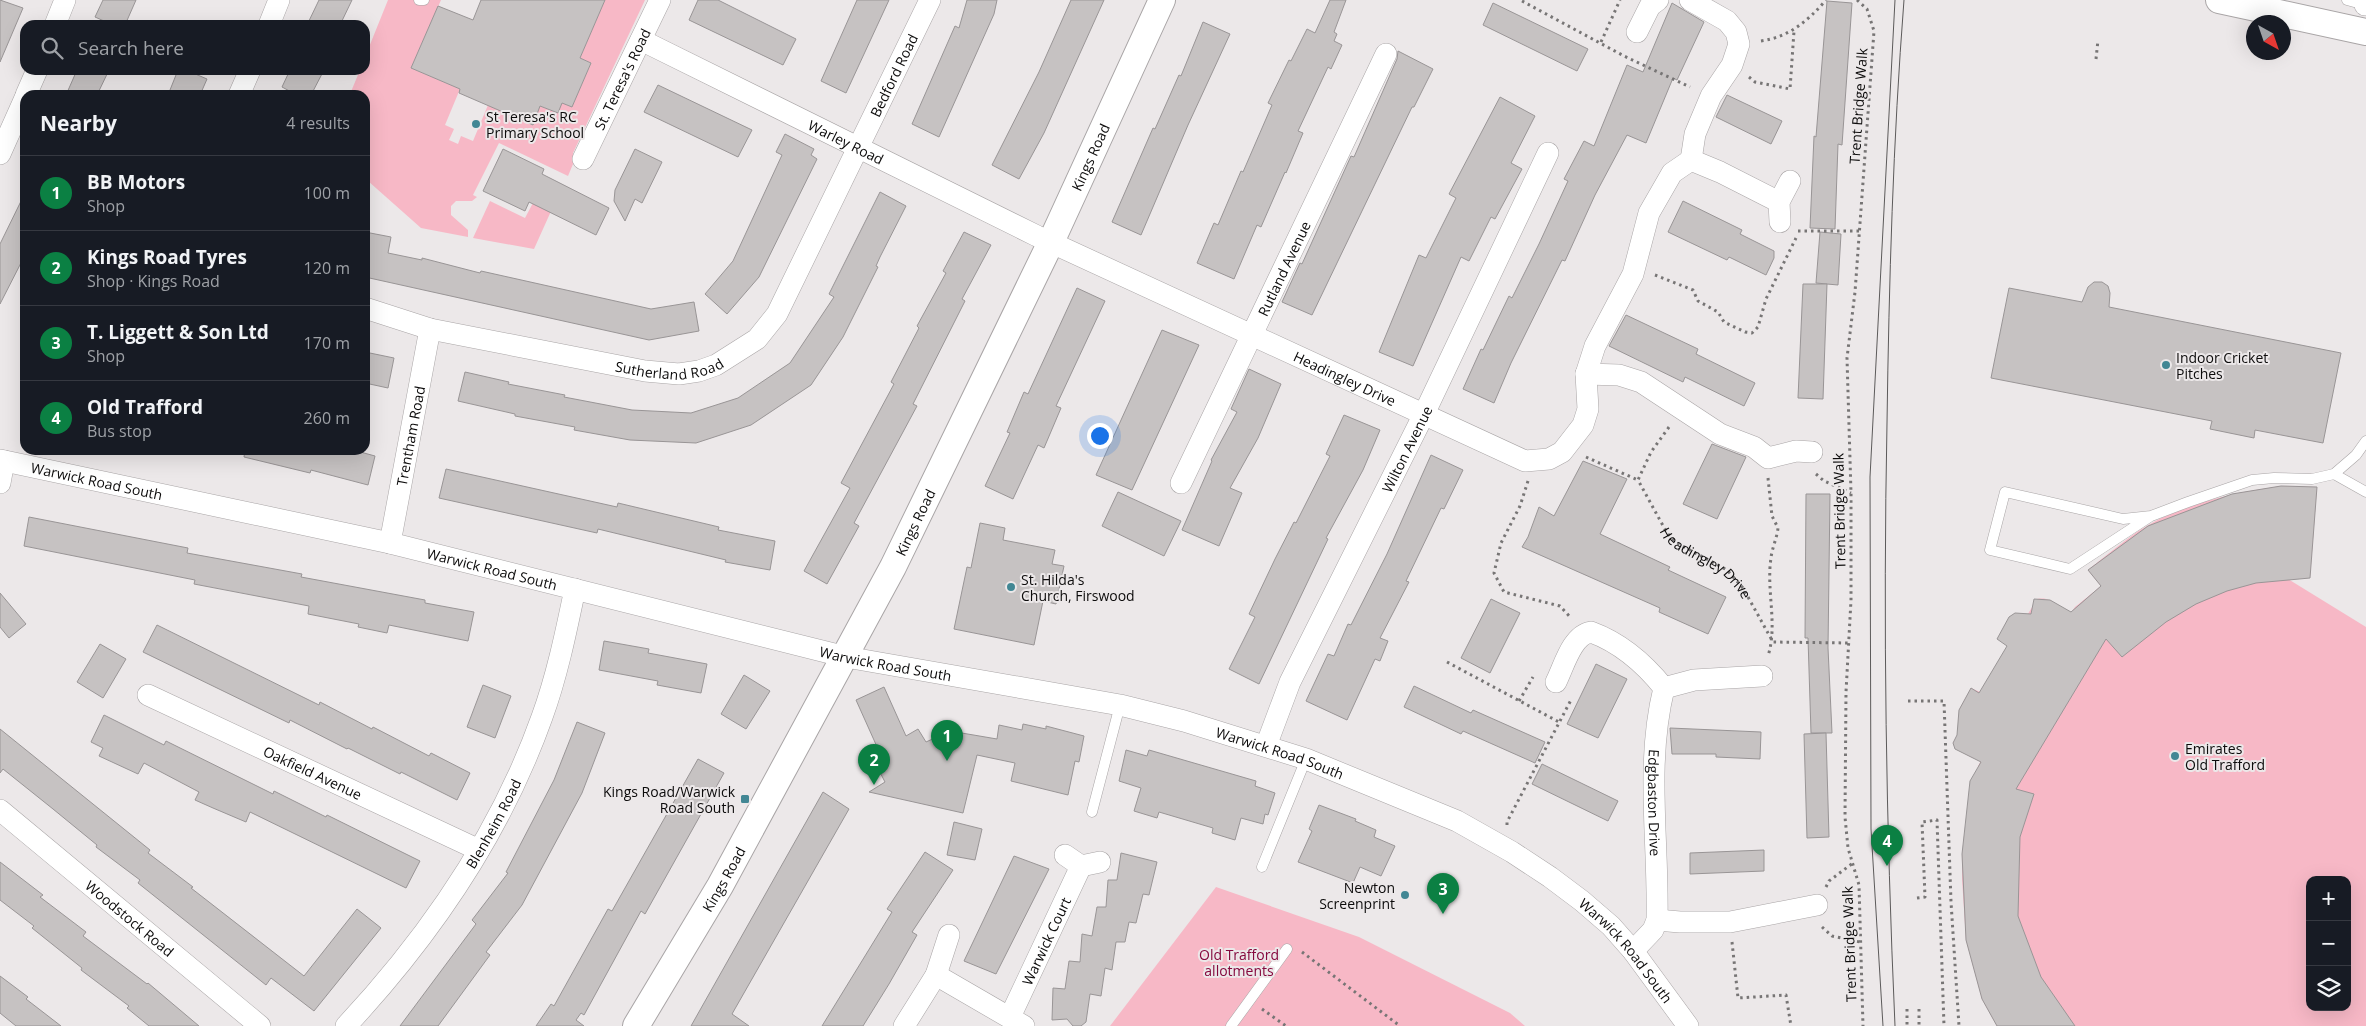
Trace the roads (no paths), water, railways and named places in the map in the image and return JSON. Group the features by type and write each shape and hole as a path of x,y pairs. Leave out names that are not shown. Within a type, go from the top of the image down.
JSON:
{"street":[{"path":"57,20 65,0"},
{"path":"271,20 277,0"},
{"name":"St. Teresa's Road","path":"584,159 660,0"},
{"name":"Bedford Road","path":"858,149 930,0"},
{"name":"Kings Road","path":"636,1026 715,894 846,657 893,567 1051,242 1162,0"},
{"path":"1637,32 1650,6 1658,0"},
{"path":"1690,0 1727,21 1736,32 1739,44 1732,65 1711,96 1695,134 1691,160 1672,173 1649,213 1633,274 1594,346 1586,374 1619,374 1641,382 1720,434 1754,447 1768,458 1796,451 1812,452"},
{"path":"2219,0 2366,32"},
{"name":"Warley Road","path":"640,40 858,149 1051,242"},
{"name":"Rutland Avenue","path":"1181,483 1386,54"},
{"path":"29,90 35,75"},
{"path":"241,90 248,75"},
{"path":"0,154 20,109"},
{"name":"Sutherland Road","path":"370,310 430,329 645,371 679,374 699,371 716,365 757,338 777,314 858,149"},
{"name":"Wilton Avenue","path":"1266,746 1290,682 1424,414 1548,153"},
{"path":"1691,160 1720,172 1779,212 1790,181"},
{"name":"Headingley Drive","path":"1051,242 1525,461 1549,459 1562,452 1584,425 1588,409 1586,374"},
{"name":"Trentham Road","path":"390,543 430,329"},
{"path":"0,483 2,460"},
{"name":"Warwick Road South","path":"2,460 390,543 846,657 1120,705 1184,721 1306,758 1373,784 1457,821 1512,852 1582,901 1611,926 1633,951 1688,1026"},
{"name":"Blenheim Road","path":"346,1026 399,966 433,920 479,850 518,778 542,717 559,661 576,589"},
{"path":"1556,682 1576,641 1586,633 1597,634 1633,655 1646,665 1664,688 1694,680 1762,676"},
{"name":"Edgbaston Drive","path":"1657,920 1652,770 1659,708 1664,688"},
{"name":"Oakfield Avenue","path":"148,695 479,850"},
{"name":"Woodstock Road","path":"0,810 260,1026"},
{"name":"Warwick Court","path":"936,975 1017,1021 1082,861"},
{"path":"1633,951 1653,930 1657,920 1730,922 1817,905"},
{"path":"904,1026 936,975 949,935"}],"lane":[{"path":"419,0 424,0"},
{"path":"2151,516 2070,569 1990,550 2005,492 2123,519 2151,516 2252,480 2274,478 2312,479 2334,474 2356,455 2366,441"},
{"path":"2334,474 2366,492"},
{"path":"1092,812 1120,705"},
{"path":"1262,868 1306,758"},
{"path":"1231,1026 1287,949"}],"tram line":[{"path":"1883,1026 1871,829 1870,477 1895,0"},
{"path":"1895,1026 1889,875 1885,574 1892,212 1904,0"}],"place":[{"name":"St Teresa's RC Primary School","path":"476,124"},
{"name":"Indoor Cricket Pitches","path":"2166,365"},
{"name":"St. Hilda's Church, Firswood","path":"1011,587"},
{"name":"Emirates Old Trafford","path":"2175,756"},
{"name":"BB Motors","path":"947,761"},
{"name":"Kings Road Tyres","path":"874,785"},
{"name":"Kings Road/Warwick Road South","path":"745,799"},
{"name":"Old Trafford","path":"1887,866"},
{"name":"Newton Screenprint","path":"1405,895"},
{"name":"T. Liggett & Son Ltd","path":"1443,914"}],"park label":[{"name":"Old Trafford allotments","path":"1239,962"}]}
